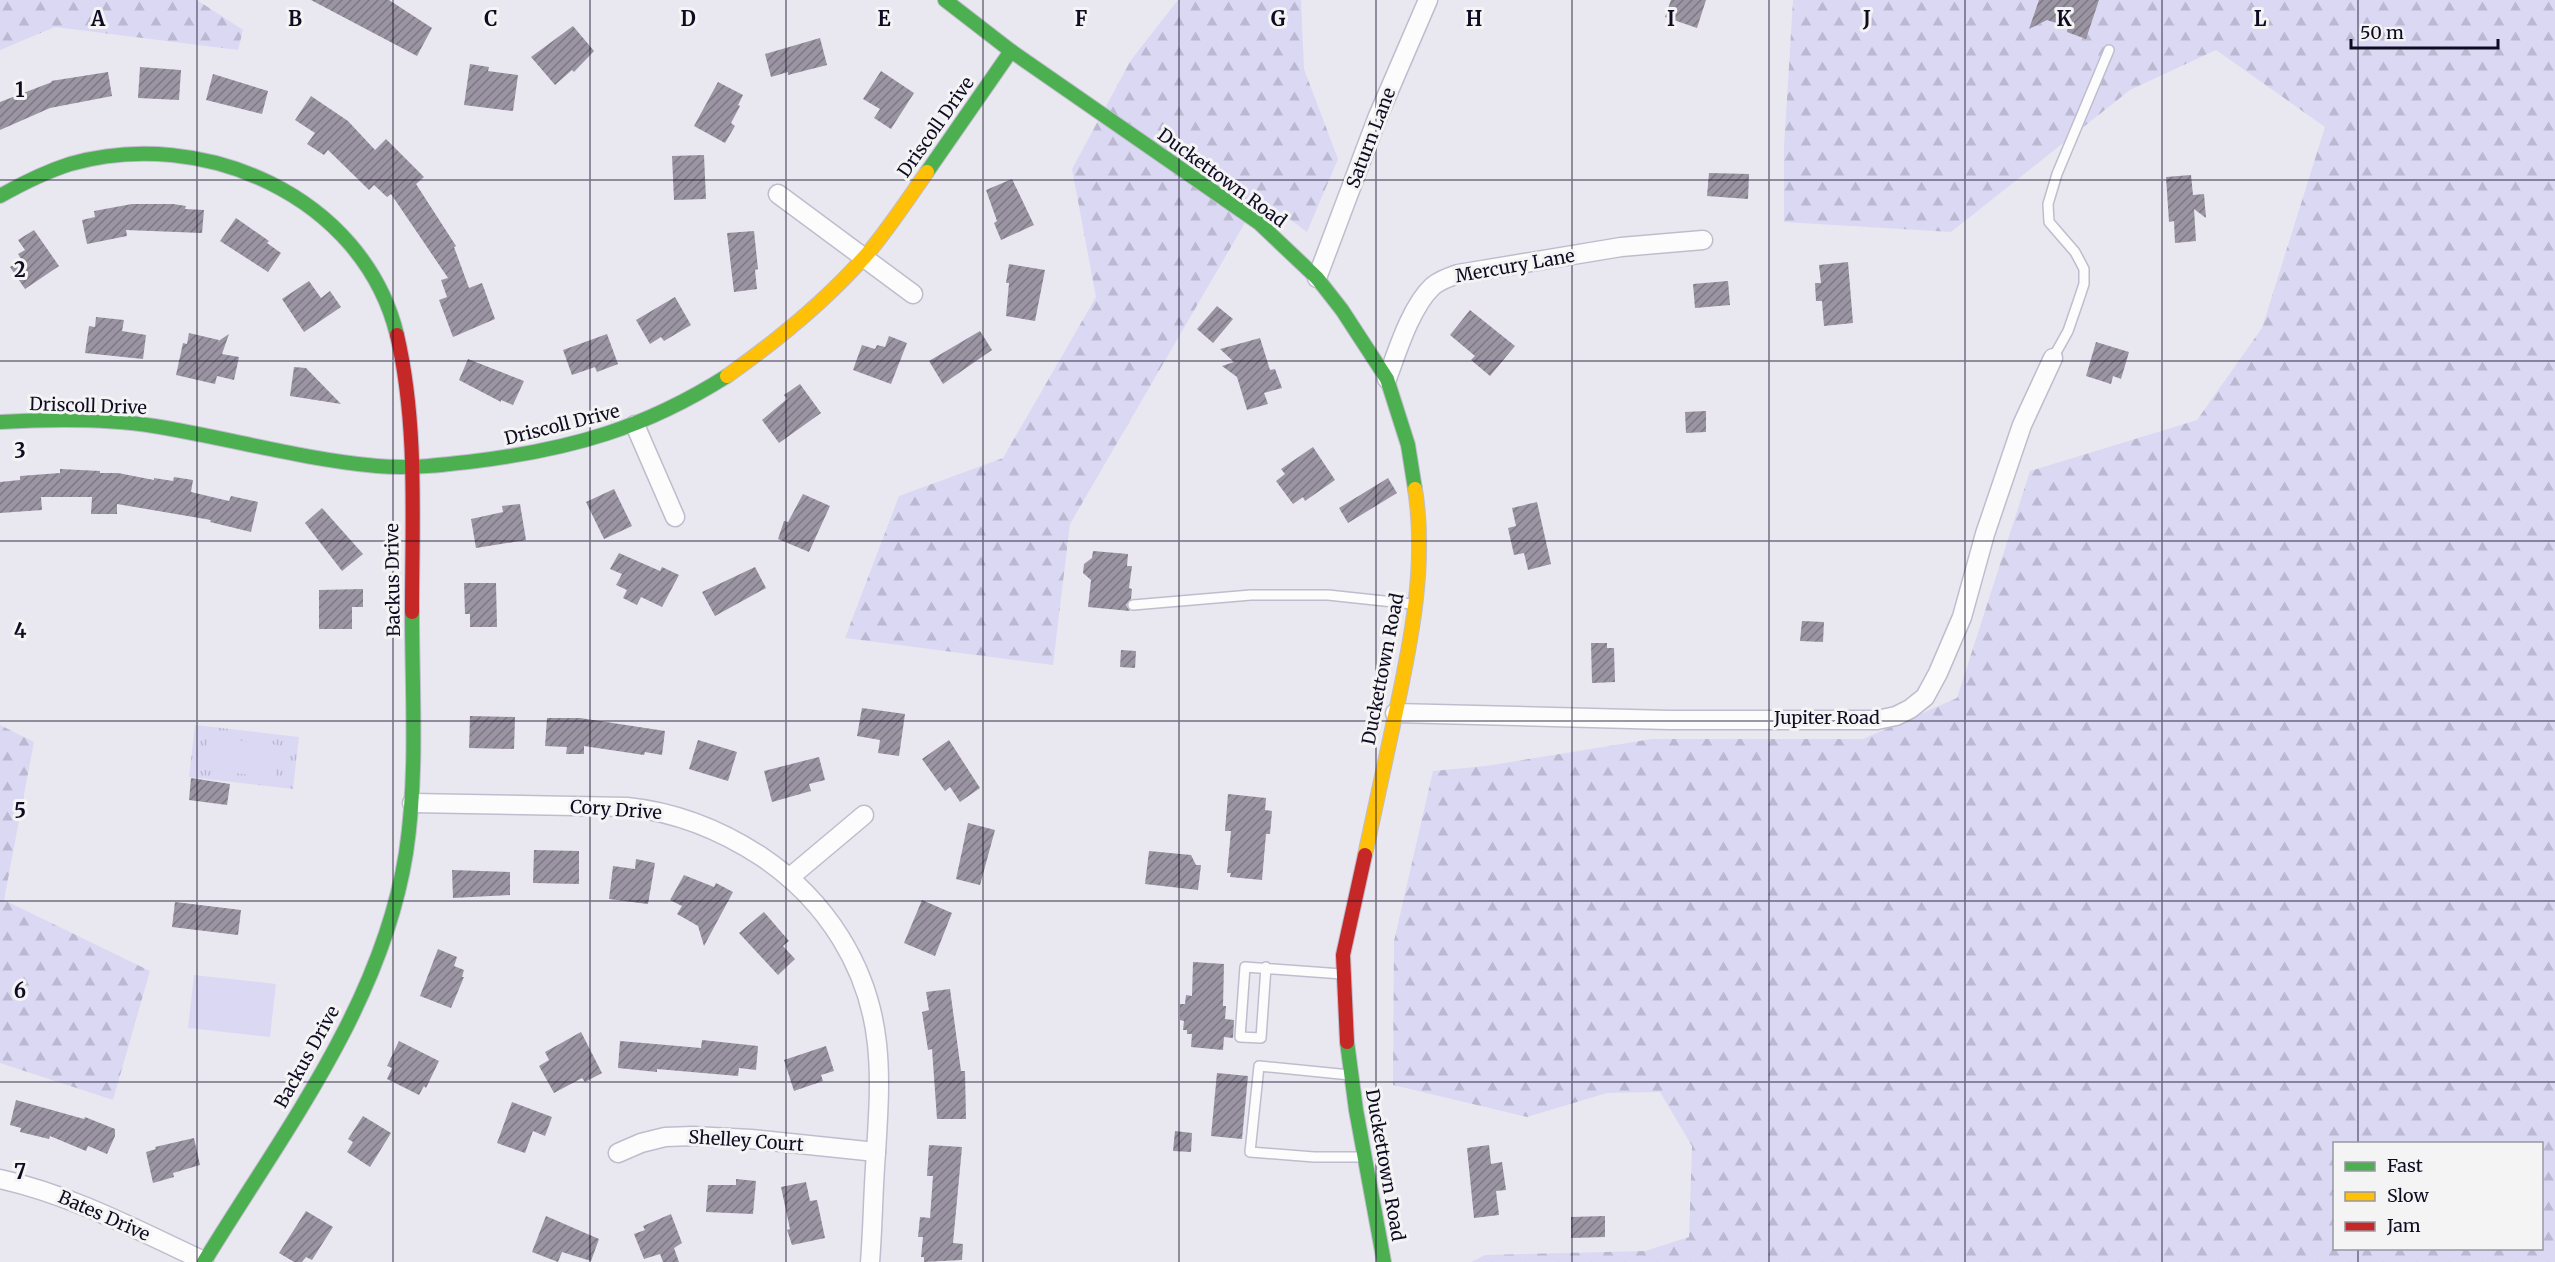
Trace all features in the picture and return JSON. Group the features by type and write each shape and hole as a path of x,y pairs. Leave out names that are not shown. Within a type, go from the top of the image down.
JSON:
{"street":[{"name":"Duckettown Road","path":"945,0 1011,51 1259,223 1317,278 1342,310 1387,379 1408,445 1420,538 1408,655 1343,955 1342,974 1345,1035 1384,1262"},
{"name":"Saturn Lane","path":"1317,278 1378,116 1428,0"},
{"name":"Driscoll Drive","path":"0,422 98,421 152,426 290,454 410,469 514,457 583,442 635,425 686,400 728,375 820,303 864,258 1011,51"},
{"name":"Backus Drive","path":"0,196 28,180 89,159 159,155 195,159 255,175 276,184 330,222 350,244 372,275 392,316 406,390 410,469 412,803 404,869 392,914 374,965 349,1022 311,1090 204,1261"},
{"path":"778,194 913,294"},
{"name":"Mercury Lane","path":"1387,379 1398,347 1420,302 1431,287 1443,279 1458,274 1621,247 1703,240"},
{"name":"Jupiter Road","path":"1395,713 1669,720 1877,720 1896,716 1910,709 1925,697 1962,617 1985,534 2022,425 2053,358"},
{"path":"635,425 675,517"},
{"name":"Cory Drive","path":"412,803 627,807 656,810 723,835 747,848 789,878 837,928 866,993 877,1044 879,1115 870,1262"},
{"path":"789,878 864,815"},
{"name":"Shelley Court","path":"618,1153 641,1143 665,1137 693,1136 751,1139 876,1152"},
{"name":"Bates Drive","path":"0,1179 69,1198 204,1261"}],"lane":[{"path":"2053,358 2068,331 2084,284 2084,269 2075,252 2049,222 2048,204 2057,174 2109,50"},
{"path":"1134,605 1251,595 1328,595 1415,604"},
{"path":"1266,967 1261,1038 1240,1036 1245,967 1266,967 1342,974"},
{"path":"1352,1076 1259,1066 1250,1152 1314,1157 1366,1157"}],"green space":[{"path":"0,0 197,0 243,30 238,50 55,27 0,50"},
{"path":"1178,0 1301,0 1304,69 1338,159 1307,232 1260,197 1070,524 1053,665 845,638 899,496 1003,458 1096,297 1072,169 1131,60"},
{"path":"1793,0 2555,0 2555,1262 1471,1262 1485,1255 1645,1251 1689,1237 1692,1146 1660,1092 1607,1093 1527,1117 1393,1085 1394,941 1433,771 1486,766 1652,739 1863,739 1957,698 2030,471 2197,420 2262,328 2325,127 2216,50 2130,90 1951,232 1784,222 1784,147"},
{"path":"0,725 34,742 4,900 150,971 113,1100 0,1063"},
{"path":"195,725 299,737 293,789 189,777"},
{"path":"208,737 278,745 275,777 204,770"},
{"path":"194,975 276,984 270,1037 188,1028"}],"building":[{"path":"311,0 389,0 432,28 417,56"},
{"path":"1671,0 1706,0 1697,28 1665,17"},
{"path":"2039,0 2099,0 2086,39 2067,32 2068,27 2047,20 2029,29"},
{"path":"573,26 594,51 574,72 572,70 555,85 531,57"},
{"path":"820,38 827,65 771,77 765,54"},
{"path":"470,64 489,67 488,71 518,75 513,111 464,105"},
{"path":"140,67 181,70 179,100 138,98"},
{"path":"881,71 914,93 891,129 874,118 880,109 863,99"},
{"path":"108,72 112,96 50,108 0,130 0,102 51,81"},
{"path":"213,74 268,91 262,114 206,100"},
{"path":"718,82 743,95 731,123 735,126 725,143 694,126"},
{"path":"311,96 348,121 375,150 386,139 424,177 416,184 456,246 454,247 469,288 482,283 495,319 453,337 439,300 447,297 441,280 448,278 391,194 387,197 374,185 369,190 328,150 324,155 307,144 315,133 295,120"},
{"path":"704,155 706,199 674,200 672,156"},
{"path":"1709,173 1749,174 1748,199 1707,196"},
{"path":"2191,175 2193,195 2204,194 2206,218 2194,209 2196,241 2175,243 2174,221 2169,222 2166,177"},
{"path":"1012,179 1034,225 1001,240 994,223 997,221 986,190"},
{"path":"132,204 173,204 186,206 185,209 204,210 202,233 126,230 127,236 87,244 82,220 95,217 94,211"},
{"path":"236,218 269,241 267,243 281,253 268,272 220,241"},
{"path":"34,230 59,266 25,289 10,267 21,259 18,254 25,250 18,240"},
{"path":"754,231 758,269 755,270 757,289 734,292 727,233"},
{"path":"1848,262 1853,323 1824,326 1822,301 1816,301 1815,283 1821,283 1819,265"},
{"path":"1009,264 1045,270 1035,321 1006,316 1009,283 1006,283"},
{"path":"309,281 321,298 330,291 341,307 304,332 282,299"},
{"path":"1728,281 1730,305 1695,308 1693,284"},
{"path":"675,297 691,325 664,341 661,337 650,344 636,320"},
{"path":"1217,306 1233,319 1213,343 1197,329"},
{"path":"1470,310 1515,346 1490,376 1471,360 1475,356 1450,335"},
{"path":"96,317 124,320 122,331 146,335 143,359 85,353 89,326 95,327"},
{"path":"980,331 992,350 943,384 929,361"},
{"path":"189,333 219,340 217,342 229,334 222,354 239,357 234,380 217,376 215,384 176,375 183,343 187,344"},
{"path":"607,334 618,364 597,372 595,367 572,375 563,350"},
{"path":"889,336 907,343 891,384 853,370 862,345 875,349 877,345 885,347"},
{"path":"1260,338 1270,370 1275,369 1282,388 1264,393 1268,404 1247,410 1237,377 1222,366 1234,362 1220,349"},
{"path":"2096,342 2129,352 2121,379 2113,376 2111,384 2086,376"},
{"path":"468,359 524,381 513,405 501,400 501,402 459,380"},
{"path":"294,367 306,368 341,404 290,396"},
{"path":"800,384 821,413 779,443 762,420 787,399 784,395"},
{"path":"1706,411 1706,432 1686,433 1685,412"},
{"path":"1313,447 1335,480 1305,501 1303,497 1293,504 1276,481 1285,474 1281,469"},
{"path":"60,469 118,473 154,480 154,478 173,481 174,477 193,480 191,492 229,501 231,496 258,502 251,532 210,522 211,520 117,504 117,514 91,514 92,497 41,497 42,510 0,513 0,482 20,480 20,476 60,473"},
{"path":"1388,478 1397,493 1348,523 1339,508"},
{"path":"614,489 632,526 604,539 586,502"},
{"path":"803,494 830,506 809,552 778,539 784,521 788,522"},
{"path":"1537,502 1551,564 1528,570 1524,553 1514,555 1508,528 1516,526 1512,508"},
{"path":"520,504 526,540 476,548 471,519 503,512 502,506"},
{"path":"322,508 363,554 342,571 305,523"},
{"path":"1093,551 1128,554 1127,566 1132,566 1129,588 1132,589 1131,599 1126,605 1130,611 1088,607 1091,580 1083,573 1084,564 1092,558"},
{"path":"619,553 660,571 662,567 679,575 662,607 641,597 637,605 623,598 627,590 616,585 622,574 610,569"},
{"path":"755,567 766,588 715,616 702,592"},
{"path":"464,583 496,583 497,627 470,627 470,614 465,614"},
{"path":"363,589 363,607 352,607 352,629 319,629 319,590"},
{"path":"1802,621 1824,622 1823,642 1800,641"},
{"path":"1591,643 1607,643 1607,648 1614,648 1615,682 1592,683"},
{"path":"1121,650 1136,651 1135,668 1120,667"},
{"path":"862,708 905,714 899,756 878,753 880,740 857,736"},
{"path":"470,716 515,717 514,749 469,748"},
{"path":"547,718 580,718 665,731 662,755 645,752 644,755 584,746 584,754 566,754 567,747 545,746"},
{"path":"698,740 737,752 728,781 689,769"},
{"path":"949,740 980,788 960,802 950,787 945,791 922,759"},
{"path":"819,757 825,780 809,784 811,791 772,802 764,771"},
{"path":"191,778 230,784 227,805 189,800"},
{"path":"1228,794 1266,798 1265,810 1272,811 1270,834 1266,834 1262,880 1230,877 1231,873 1227,873 1231,831 1225,831"},
{"path":"968,823 995,830 980,885 956,879"},
{"path":"534,850 579,851 579,884 533,883"},
{"path":"1149,851 1191,855 1196,865 1201,865 1198,890 1145,884"},
{"path":"636,859 655,863 648,904 609,899 613,866 635,869"},
{"path":"452,870 510,872 510,895 453,898"},
{"path":"684,875 714,887 716,883 733,892 704,946 698,926 677,914 682,906 670,900"},
{"path":"922,900 952,913 935,956 904,943"},
{"path":"175,902 241,910 238,935 172,927"},
{"path":"764,912 789,941 783,946 795,959 778,975 739,933"},
{"path":"438,949 457,957 454,966 464,970 462,977 464,977 451,1008 420,996"},
{"path":"1193,962 1224,964 1225,1019 1234,1020 1233,1038 1224,1037 1223,1050 1191,1047 1192,1034 1187,1034 1187,1030 1183,1030 1184,1021 1180,1020 1180,1004 1185,1004 1186,995 1192,996"},
{"path":"950,989 961,1071 965,1071 966,1119 937,1119 932,1049 928,1050 922,1012 929,1010 926,992"},
{"path":"581,1032 602,1073 585,1082 582,1078 554,1093 539,1066 549,1060 545,1052"},
{"path":"702,1040 758,1046 756,1070 739,1068 738,1076 618,1068 620,1041 701,1048"},
{"path":"399,1041 439,1061 426,1088 424,1086 419,1095 387,1079 392,1068 387,1066"},
{"path":"826,1046 834,1071 821,1075 823,1081 794,1091 784,1060"},
{"path":"1217,1073 1248,1076 1242,1139 1211,1136"},
{"path":"16,1100 84,1119 85,1117 115,1129 115,1136 107,1154 88,1146 86,1151 50,1136 49,1139 20,1132 21,1128 10,1125"},
{"path":"512,1102 552,1117 545,1136 533,1131 525,1153 497,1143"},
{"path":"363,1116 391,1133 370,1167 347,1152 353,1142 348,1139"},
{"path":"1175,1131 1192,1133 1191,1152 1173,1151"},
{"path":"194,1138 200,1165 173,1173 174,1177 153,1183 146,1152 156,1149 155,1147"},
{"path":"929,1145 962,1147 953,1243 963,1244 962,1260 924,1262 924,1257 921,1257 923,1237 918,1237 920,1217 930,1218 933,1176 927,1176"},
{"path":"1489,1145 1491,1164 1502,1162 1506,1190 1496,1191 1499,1215 1474,1218 1467,1148"},
{"path":"736,1179 756,1181 753,1214 706,1212 708,1185 736,1185"},
{"path":"806,1182 810,1201 817,1200 825,1238 792,1245 787,1230 790,1229 781,1187"},
{"path":"306,1211 333,1227 312,1260 306,1257 302,1262 294,1262 279,1253"},
{"path":"671,1214 682,1243 674,1248 679,1262 663,1262 660,1254 644,1259 634,1234 645,1230 643,1226"},
{"path":"546,1216 599,1239 591,1261 562,1252 558,1262 532,1252"},
{"path":"1605,1216 1605,1237 1571,1238 1571,1217"}],"traffic: fast":[{"path":"945,0 1011,51 1259,223 1317,278 1342,310 1387,379 1408,445 1415,489"},
{"path":"927,172 1011,51"},
{"path":"0,196 61,167 121,155 172,155 223,165 270,183 313,210 350,244 379,286 397,335"},
{"path":"0,422 77,420 135,423 349,463 389,467 426,466 511,456 576,443 637,423 667,410 727,376"},
{"path":"204,1262 325,1067 352,1015 375,963 394,909 406,853 412,793 414,733 412,612"},
{"path":"1347,1042 1356,1110 1384,1262"}],"traffic: slow":[{"path":"727,376 801,319 836,287 868,253 927,172"},
{"path":"1365,855 1401,688 1416,603 1419,546 1415,489"}],"traffic: jam":[{"path":"397,335 404,369 411,438 412,612"},
{"path":"1347,1042 1343,955 1365,855"}]}
